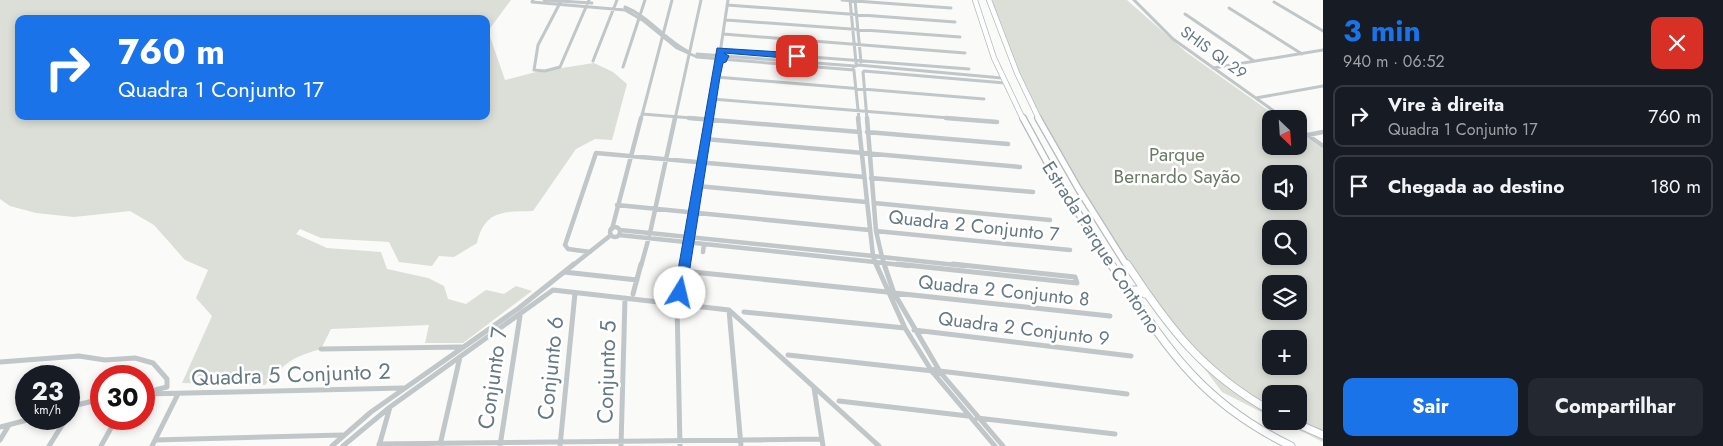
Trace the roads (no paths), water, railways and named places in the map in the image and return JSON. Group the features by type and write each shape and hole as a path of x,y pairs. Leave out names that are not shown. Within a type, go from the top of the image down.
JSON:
{"main road":[{"name":"Estrada Parque Contorno","path":"976,1 1004,81 1043,159 1084,226 1172,354 1204,388 1240,418 1291,446"},
{"name":"Estrada Parque Contorno","path":"989,1 1011,61 1036,116 1066,170 1150,299 1173,330 1205,364 1224,382 1262,405"},
{"path":"1109,261 1121,272 1124,278 1134,280 1130,269"},
{"path":"1150,299 1142,290 1133,290 1151,322"},
{"path":"1307,428 1323,435"}],"street":[{"path":"544,0 561,2"},
{"path":"593,61 617,0"},
{"path":"623,67 645,0"},
{"path":"611,235 609,232 612,229 617,205 632,156 672,0"},
{"path":"633,294 667,159 701,0"},
{"path":"676,297 680,293 726,20 728,0 721,0"},
{"path":"842,0 951,8"},
{"path":"850,0 858,29 855,66 856,88 866,202 873,256 887,292 905,328 968,416 995,446"},
{"path":"855,0 852,29 861,64 865,70 863,71 865,112 876,231 882,257 894,293 936,371 1003,446"},
{"name":"SHIS QI 29","path":"1134,0 1167,33 1273,110"},
{"path":"533,1 615,6 639,16 663,37 690,54 720,58 855,66 861,64 969,69"},
{"path":"561,2 541,40 534,69 545,71 560,67 588,3"},
{"path":"1274,2 1323,31"},
{"path":"727,5 955,22"},
{"path":"1229,8 1302,54"},
{"path":"1184,14 1254,61"},
{"path":"726,20 960,37"},
{"path":"723,34 965,53"},
{"path":"720,50 855,66 863,71 963,77"},
{"path":"1213,68 1323,50"},
{"path":"861,64 1004,81"},
{"path":"942,74 955,68"},
{"path":"961,68 957,71 963,77"},
{"path":"716,77 984,98"},
{"path":"1256,98 1323,86"},
{"path":"712,99 997,122"},
{"path":"642,114 709,118 860,132"},
{"path":"867,132 1008,144"},
{"path":"1308,135 1323,132"},
{"path":"1308,135 1323,146"},
{"path":"705,139 1020,167"},
{"path":"590,252 568,249 565,245 594,155 603,152 864,177"},
{"path":"871,178 1033,192"},
{"path":"697,186 866,202"},
{"path":"874,203 1050,220"},
{"path":"617,205 869,230"},
{"path":"612,229 620,233"},
{"name":"Quadra 2 Conjunto 7","path":"876,231 1070,250"},
{"path":"332,446 342,435 404,388 519,308 611,235 620,233 1075,277 1077,283 704,244 689,240"},
{"path":"703,252 704,244"},
{"path":"683,271 887,292"},
{"path":"564,272 637,280"},
{"path":"343,446 390,407 520,316 550,291 729,310 880,446"},
{"name":"Conjunto 6","path":"560,444 575,293"},
{"name":"Quadra 2 Conjunto 8","path":"894,293 1110,316"},
{"name":"Conjunto 5","path":"621,444 626,298"},
{"path":"677,304 680,444"},
{"path":"729,310 741,443"},
{"path":"744,312 905,328"},
{"name":"Conjunto 7","path":"500,444 520,316"},
{"name":"Quadra 2 Conjunto 9","path":"914,330 1131,356"},
{"path":"321,349 462,347"},
{"path":"788,354 1127,394"},
{"path":"0,362 79,356 105,360 135,358 154,363 168,382 167,387 155,391"},
{"path":"440,445 460,357"},
{"name":"Quadra 5 Conjunto 2","path":"155,393 404,388"},
{"path":"390,407 379,445 823,443 814,388"},
{"path":"152,446 178,394"},
{"path":"839,401 968,416"},
{"path":"977,418 1115,434"},
{"path":"0,426 15,421"},
{"path":"0,426 15,423"},
{"path":"0,440 9,425"},
{"path":"49,446 59,430"},
{"path":"101,446 110,430"},
{"path":"155,440 342,435"}],"park label":[{"name":"Parque Bernardo Sayão","path":"1177,165"}]}
